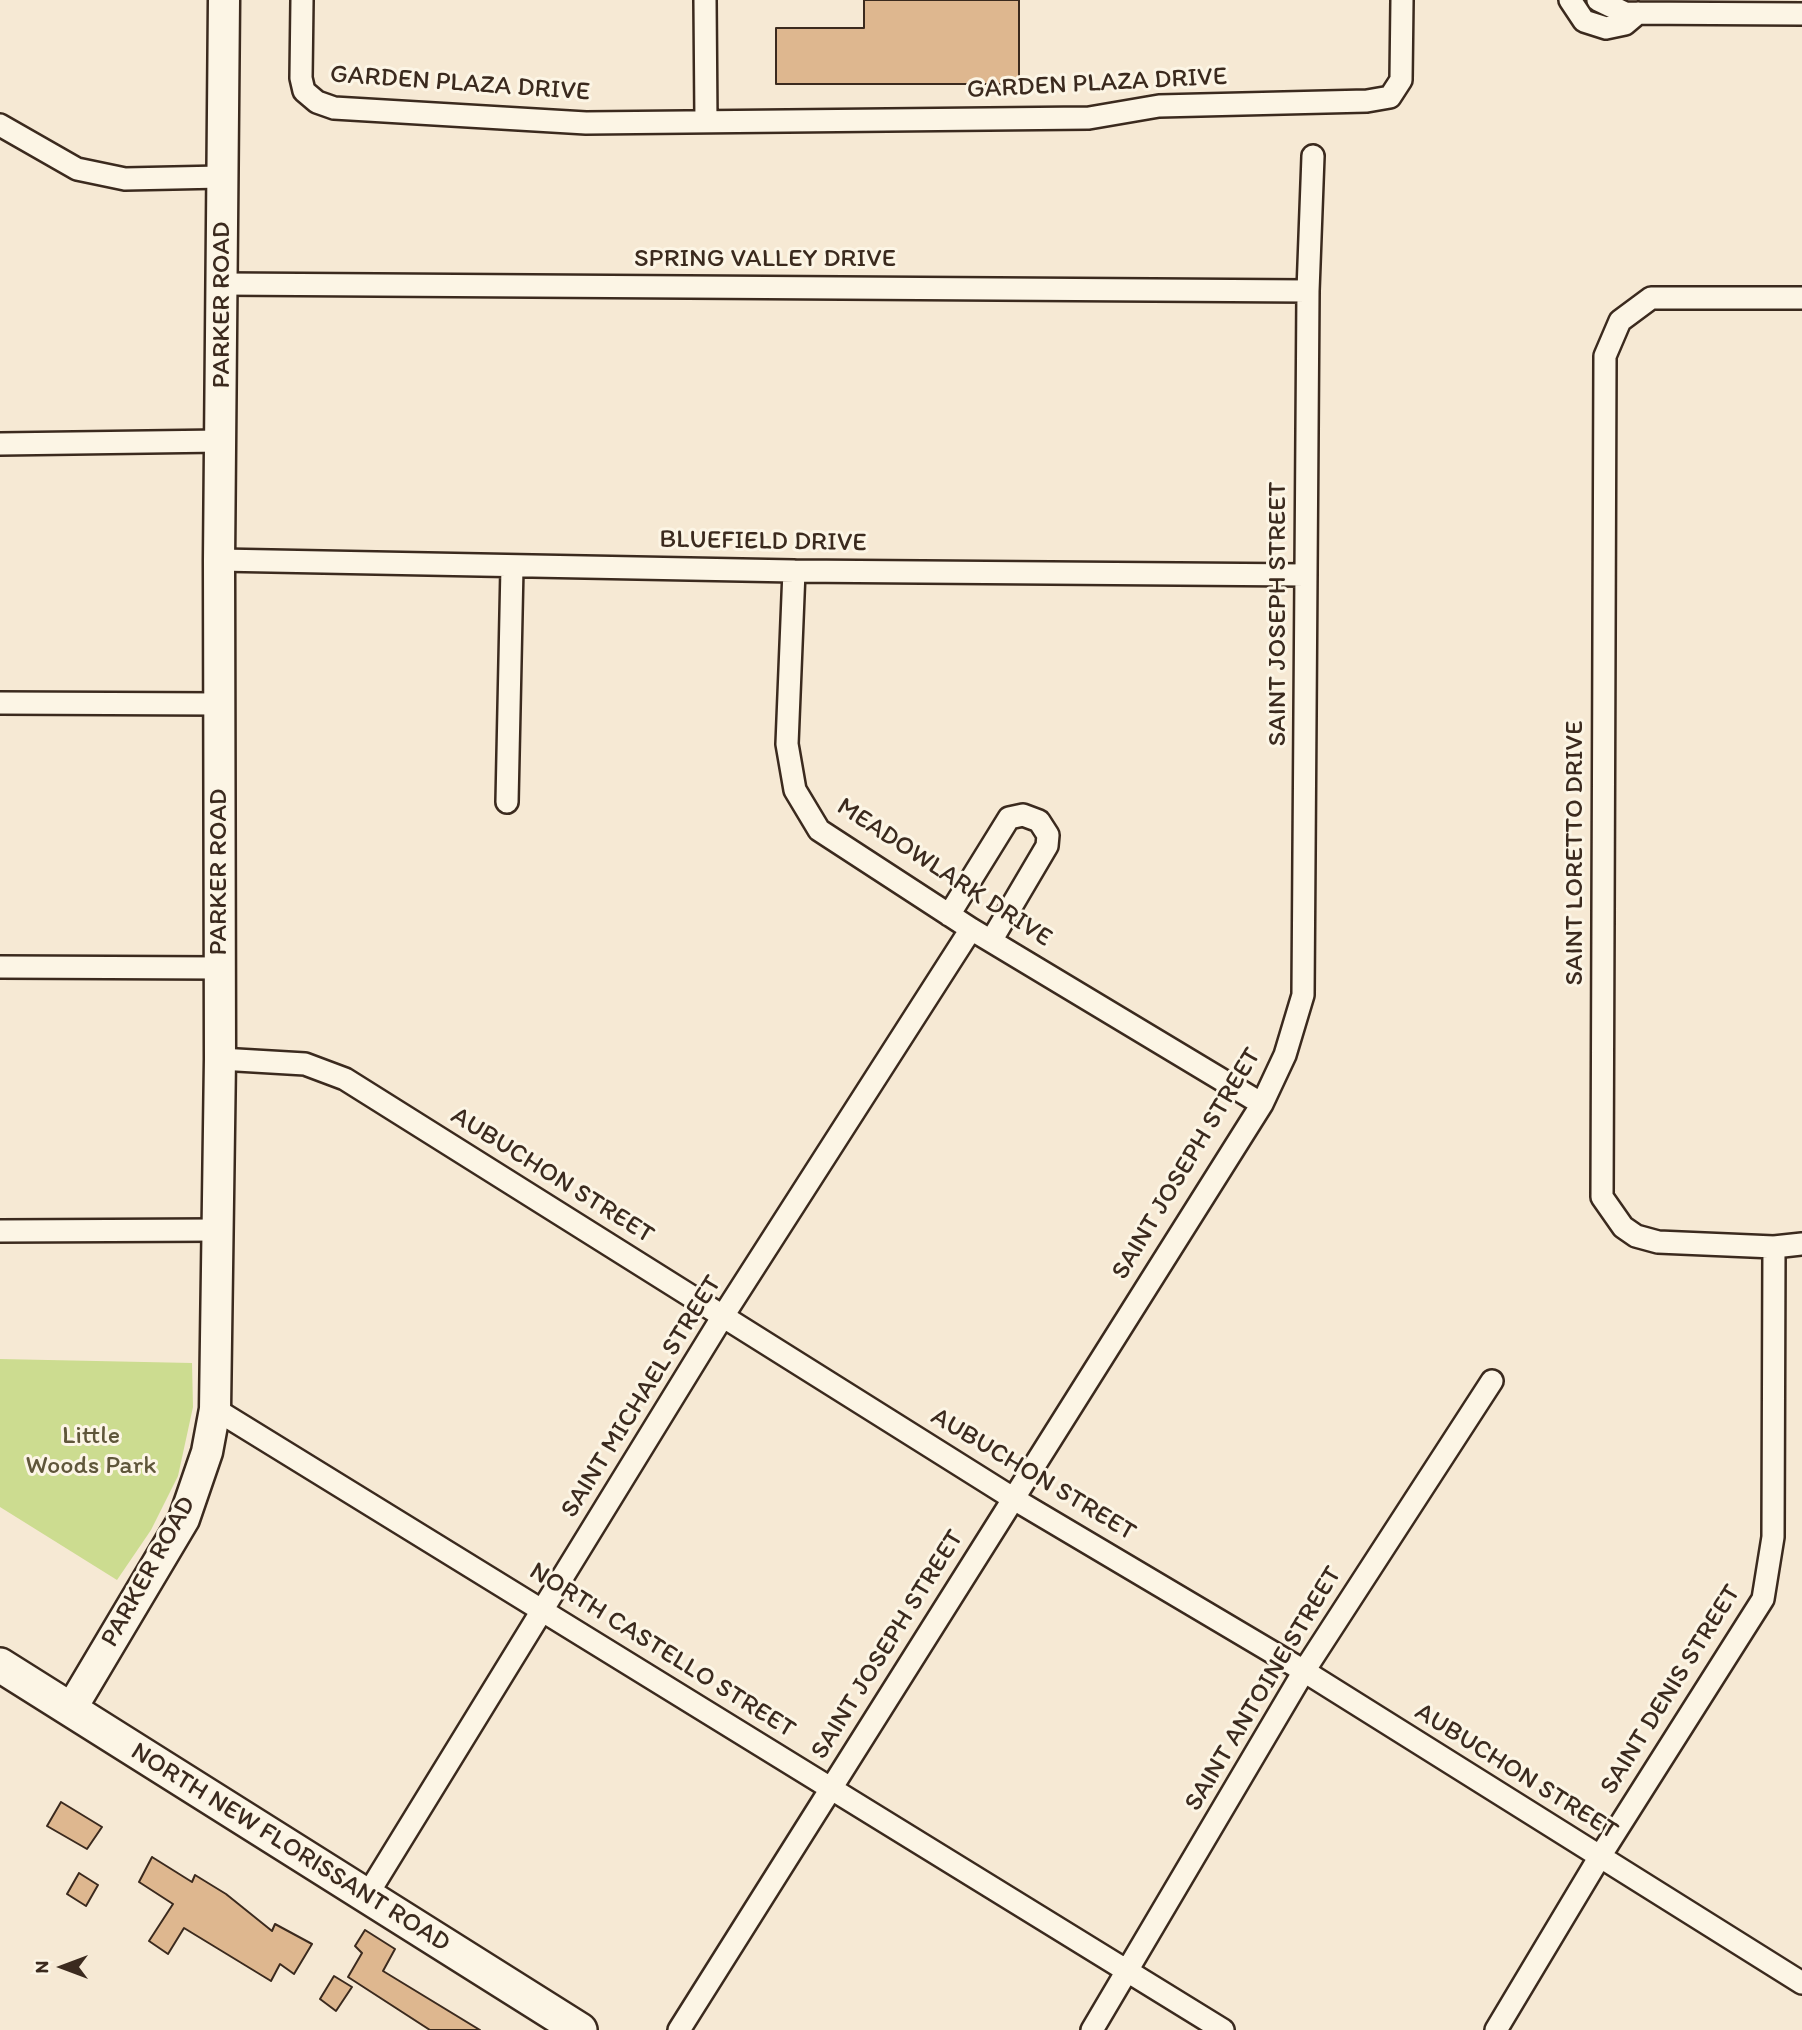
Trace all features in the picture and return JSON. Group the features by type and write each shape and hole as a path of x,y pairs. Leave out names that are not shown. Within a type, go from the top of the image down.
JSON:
{"main road":[{"name":"PARKER ROAD","path":"71,1709 184,1519 207,1452 215,1409 220,1059 219,560 223,0"},
{"name":"NORTH NEW FLORISSANT ROAD","path":"0,1665 580,2030"}],"street":[{"name":"GARDEN PLAZA DRIVE","path":"302,0 304,90 317,102 334,108 586,123 1089,118 1159,106 1367,101 1390,97 1401,80 1402,0"},
{"path":"705,0 706,121"},
{"path":"1570,0 1584,22 1606,28 1625,24 1638,13"},
{"path":"1599,1 1625,13 1802,14"},
{"path":"0,125 77,169 125,178 222,177"},
{"name":"SAINT JOSEPH STREET","path":"679,2030 1262,1104 1285,1055 1303,995 1308,291 1313,156"},
{"name":"SPRING VALLEY DRIVE","path":"222,284 1308,291"},
{"name":"SAINT LORETTO DRIVE","path":"1774,1247 1658,1242 1636,1236 1623,1227 1602,1197 1605,356 1620,321 1651,298 1802,299"},
{"path":"0,444 220,441"},
{"name":"BLUEFIELD DRIVE","path":"219,560 794,571 1306,575"},
{"path":"507,802 512,567"},
{"name":"MEADOWLARK DRIVE","path":"794,571 787,744 795,790 820,830 971,929 1262,1104"},
{"path":"0,703 219,704"},
{"path":"949,915 1009,818 1023,815 1039,821 1048,835 1047,846 991,941"},
{"name":"SAINT MICHAEL STREET","path":"366,1897 723,1316 971,929"},
{"path":"0,967 219,968"},
{"name":"AUBUCHON STREET","path":"220,1059 305,1064 345,1079 1014,1499 1304,1671 1802,1983"},
{"path":"0,1231 219,1230"},
{"path":"1774,1247 1802,1244"},
{"name":"SAINT DENIS STREET","path":"1496,2030 1599,1858 1763,1599 1773,1537 1774,1247"},
{"name":"SAINT ANTOINE STREET","path":"1092,2030 1304,1671 1492,1381"},
{"name":"NORTH CASTELLO STREET","path":"215,1409 1223,2030"}],"green space":[{"name":"Little Woods Park","path":"0,1359 192,1363 193,1407 178,1476 151,1530 117,1580 0,1507"}],"building":[{"path":"864,0 1019,0 1019,84 776,84 776,28 864,28"},
{"path":"61,1802 102,1827 87,1849 47,1826"},
{"path":"152,1857 192,1882 195,1875 226,1894 272,1931 275,1924 312,1944 294,1974 280,1964 271,1981 184,1928 168,1954 149,1941 173,1904 139,1882"},
{"path":"79,1873 98,1885 86,1906 67,1894"},
{"path":"365,1930 395,1949 383,1971 480,2030 430,2030 348,1977 362,1953 355,1946"},
{"path":"334,1976 352,1987 336,2011 320,1999"}]}
